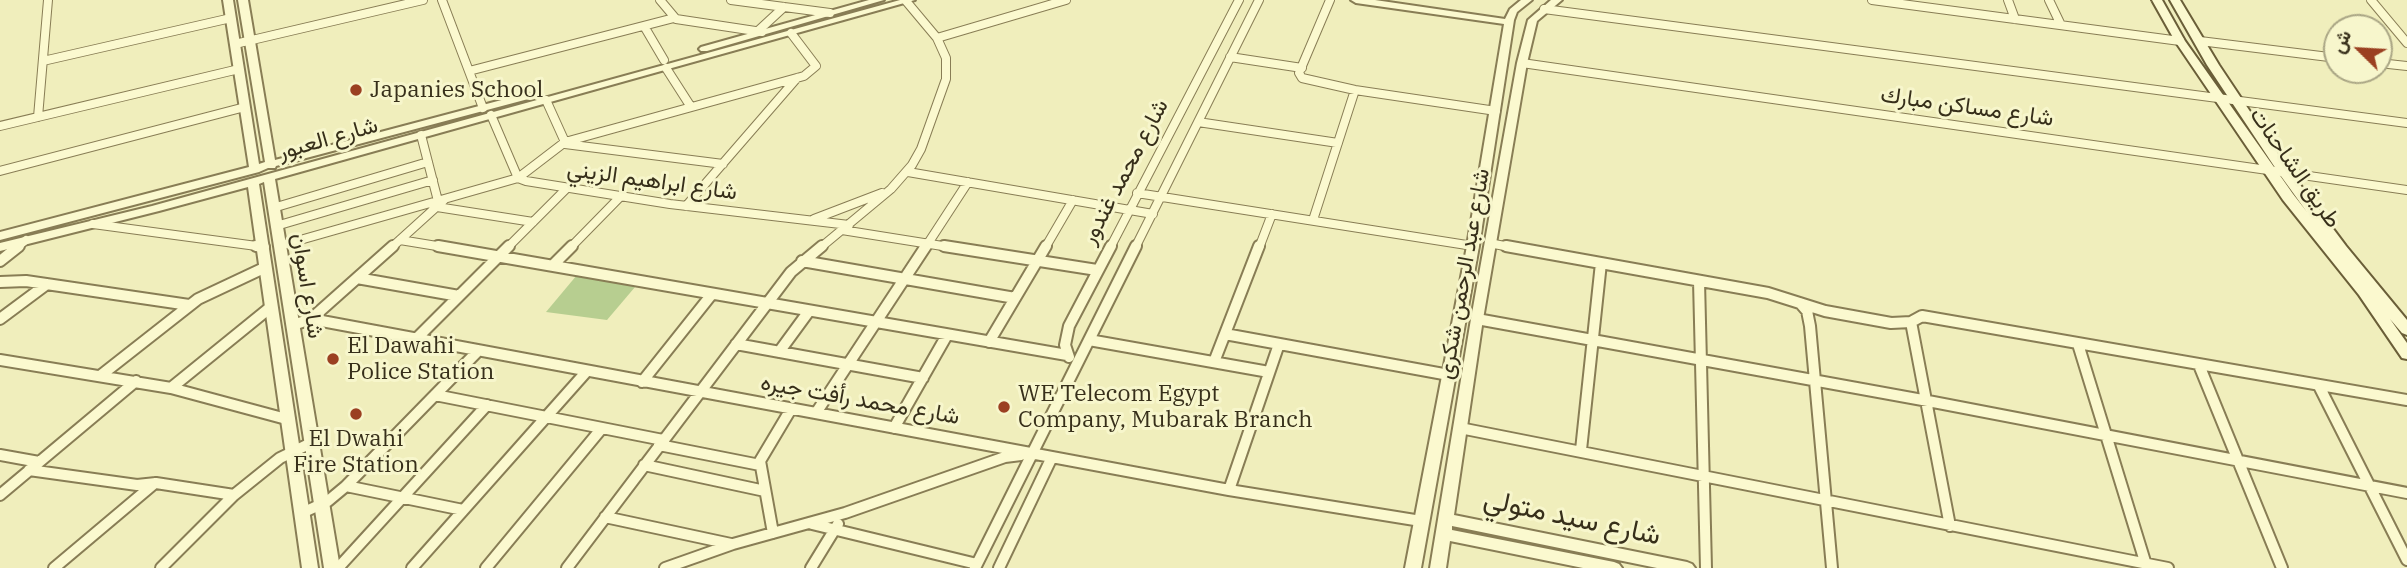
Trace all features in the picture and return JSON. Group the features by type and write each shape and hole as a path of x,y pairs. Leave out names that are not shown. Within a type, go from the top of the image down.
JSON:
{"main road":[{"name":"طريق الشاحنات","path":"2157,0 2195,64 2308,225 2380,313 2407,354"},
{"name":"طريق الشاحنات","path":"2175,0 2213,65 2284,172 2341,249 2401,315 2407,330"},
{"path":"2183,45 2203,46"},
{"path":"2195,64 2213,65"}],"street":[{"path":"38,117 48,0"},
{"name":"شارع اسوان","path":"228,0 310,568"},
{"name":"شارع اسوان","path":"243,0 270,172 273,208 332,568"},
{"path":"235,44 423,0"},
{"path":"442,0 469,71 518,178"},
{"path":"660,0 674,18"},
{"path":"731,0 830,13"},
{"name":"شارع العبور","path":"525,102 546,100 665,64 760,31 862,2 879,0"},
{"path":"937,38 1066,0"},
{"name":"شارع محمد غندور","path":"1067,355 1065,336 1239,0"},
{"name":"شارع محمد غندور","path":"976,566 1259,0"},
{"path":"1330,0 1299,73 1302,78 1310,82 1355,90 1496,111"},
{"path":"1356,0 1510,18 1527,0"},
{"path":"1401,0 1445,9"},
{"name":"شارع عبد الرحمن شكرى","path":"1438,568 1489,243 1522,63 1530,27 1544,9 1557,0"},
{"path":"1872,0 1927,4 2183,45"},
{"path":"1966,0 1970,13"},
{"path":"2008,0 2015,19"},
{"path":"2049,0 2061,25"},
{"path":"2371,0 2407,44"},
{"path":"567,568 766,304 802,261 846,227 908,172 921,149 946,79 946,58 937,38 908,1"},
{"name":"شارع العبور","path":"270,172 908,1"},
{"path":"469,71 674,18 760,31 784,7"},
{"path":"1544,9 2406,124"},
{"path":"43,61 231,18"},
{"name":"شارع عبد الرحمن شكرى","path":"1413,568 1491,145 1510,18"},
{"path":"644,26 691,107"},
{"path":"279,246 518,178 563,143 810,73 816,66 791,33"},
{"path":"2203,46 2323,57"},
{"path":"1230,57 1302,68"},
{"name":"شارع مساكن مبارك","path":"1522,63 2407,190"},
{"path":"0,126 239,69"},
{"path":"686,206 797,78"},
{"path":"1313,220 1355,90"},
{"path":"546,100 563,143"},
{"path":"0,171 245,107"},
{"name":"شارع العبور","path":"0,247 90,220 156,196 254,176 421,135 487,112"},
{"path":"1198,122 1338,143"},
{"path":"1493,128 1510,131"},
{"path":"421,135 440,202"},
{"path":"563,143 723,164"},
{"path":"1491,145 1501,143 1507,146"},
{"path":"273,208 428,162"},
{"path":"908,172 1153,214"},
{"name":"شارع العبور","path":"0,236 155,209 254,176"},
{"name":"شارع ابراهيم الزيني","path":"518,178 620,197 810,220 928,244 1097,270"},
{"path":"276,226 433,180"},
{"path":"816,413 968,182"},
{"path":"416,339 566,189"},
{"path":"810,220 891,189"},
{"path":"1138,193 1473,246"},
{"path":"155,209 148,206 156,196"},
{"path":"554,264 620,197"},
{"path":"989,342 1073,200"},
{"path":"440,202 533,222"},
{"path":"312,319 440,202"},
{"path":"1214,362 1272,214"},
{"path":"90,220 264,247"},
{"path":"0,261 26,240"},
{"path":"400,240 554,264 766,304 1067,355 1076,366"},
{"path":"1489,243 1768,293 1825,311 1891,323 1912,322 1922,316 2407,400"},
{"path":"802,261 1015,298"},
{"path":"1581,450 1601,263"},
{"path":"100,376 189,305 266,267"},
{"path":"357,278 459,296"},
{"path":"0,282 11,280 47,284 189,305"},
{"path":"1699,281 1703,556 1706,568"},
{"path":"0,319 47,284"},
{"path":"642,382 712,294"},
{"path":"1798,301 1807,312 1832,568"},
{"path":"171,388 272,306"},
{"path":"779,352 808,311"},
{"name":"شارع محمد رأفت جيره","path":"293,325 312,319 1229,490 1421,521"},
{"path":"1477,319 1928,401 2407,493"},
{"path":"1912,322 1951,526"},
{"path":"1225,334 1449,375"},
{"path":"894,428 947,335"},
{"path":"1089,340 1269,372"},
{"path":"736,344 923,378"},
{"path":"1229,490 1279,344"},
{"path":"2078,344 2147,566"},
{"path":"302,513 322,505 346,486 478,351"},
{"path":"0,360 171,388 290,420"},
{"path":"2199,365 2281,568"},
{"path":"412,568 587,371"},
{"path":"0,495 136,381"},
{"path":"2319,386 2407,560"},
{"path":"435,395 601,428 760,465"},
{"path":"338,568 487,405"},
{"path":"772,533 760,465 762,454 791,409"},
{"path":"486,568 601,428"},
{"path":"1460,428 1826,499 2147,566 2168,568"},
{"path":"161,568 234,495 272,464 311,443"},
{"path":"665,568 733,544 845,513 1005,457 1032,453"},
{"path":"0,455 34,466 137,485 156,483 234,495"},
{"path":"999,568 1052,457"},
{"path":"644,465 765,491"},
{"path":"54,568 156,483"},
{"path":"346,486 463,510"},
{"path":"811,568 845,513"},
{"path":"605,517 733,544"},
{"path":"808,523 976,566"},
{"name":"شارع سيد متولي","path":"1445,526 1614,568"},
{"name":"شارع سيد متولي","path":"1445,526 1687,568"}],"green space":[{"path":"582,269 641,280 607,320 546,312"}],"place":[{"name":"Japanies School","path":"356,90"},
{"name":"El Dawahi Police Station","path":"333,359"},
{"name":"WE Telecom Egypt Company, Mubarak Branch","path":"1004,407"},
{"name":"El Dwahi Fire Station","path":"356,414"}]}
